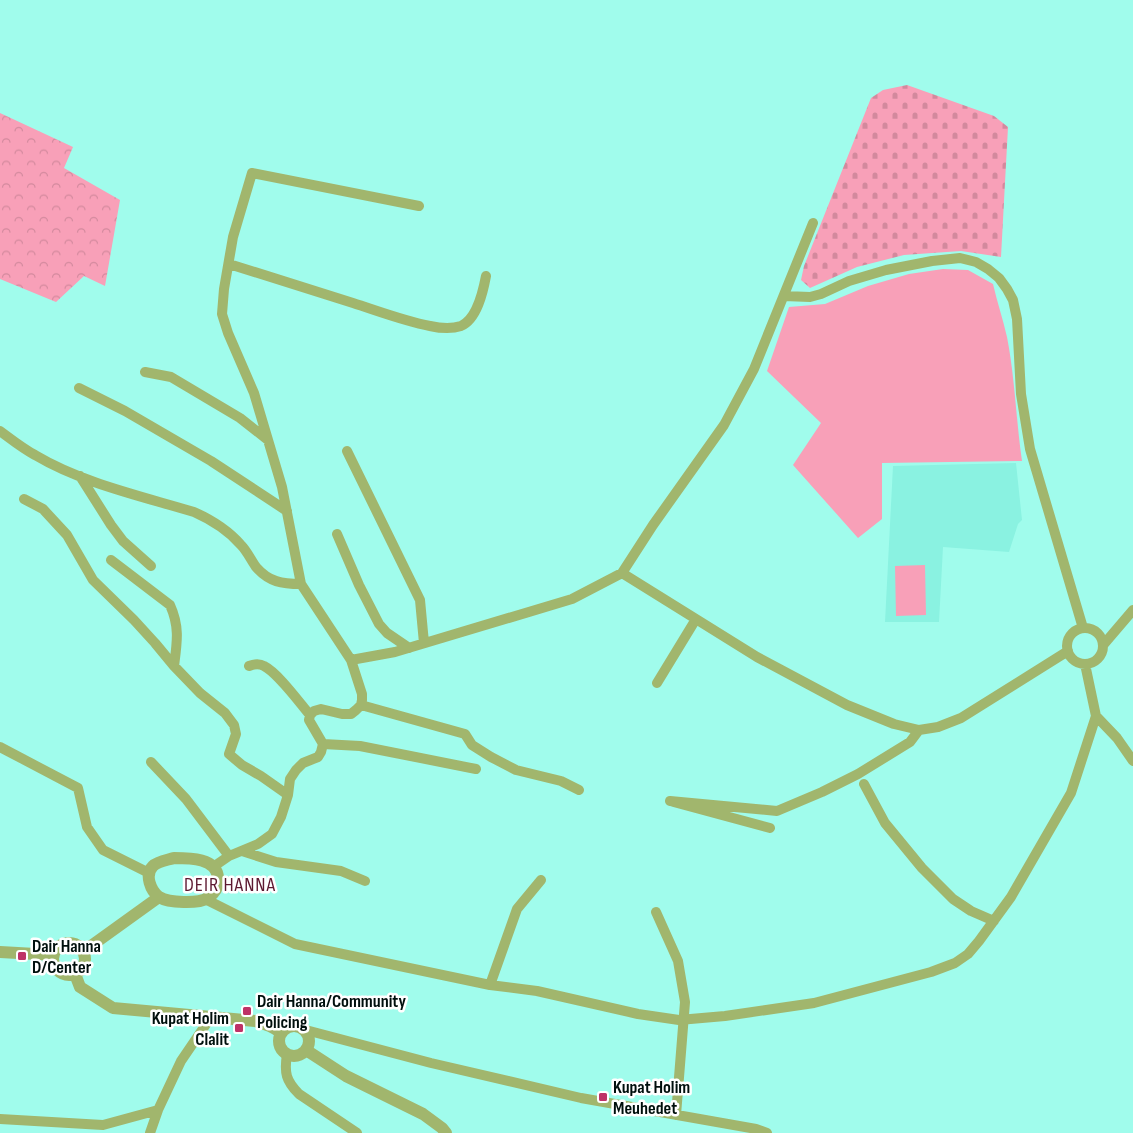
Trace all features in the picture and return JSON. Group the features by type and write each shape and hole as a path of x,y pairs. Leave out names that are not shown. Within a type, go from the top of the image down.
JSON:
{"street":[{"path":"213,867 229,856 258,844 272,834 281,817 288,795 290,779 303,763 318,757 321,752 323,744 308,720 310,714 322,709 350,714 361,705 362,700 362,694 351,660 301,584 282,487 254,393 228,333 222,314 228,264 252,173 419,206"},
{"path":"351,660 395,652 572,599 622,573 653,525 724,425 754,369 813,223"},
{"path":"784,296 810,297 886,270 932,260 960,258 976,262 988,268 1000,278 1013,300 1017,319 1021,394 1030,449 1083,628"},
{"path":"228,264 400,318 432,327 446,328 463,325 470,319 481,300 486,276"},
{"path":"144,372 172,377 240,418 268,440"},
{"path":"79,388 125,411 211,461 287,511"},
{"path":"0,431 35,456 59,468 98,483 194,512 206,518 231,535 242,546 256,567 271,580 282,584 301,584"},
{"path":"347,450 420,600 424,643"},
{"path":"80,476 111,526 123,541 151,566"},
{"path":"24,498 43,509 68,535 93,580 134,620 200,693 225,713 234,725 236,734 229,754 242,765 262,776 288,795"},
{"path":"337,534 359,585 379,624 387,633 409,648"},
{"path":"111,560 170,605 177,625 174,666"},
{"path":"622,573 757,657 847,705 894,724 919,730 938,727 961,718 1068,651"},
{"path":"1104,644 1133,610"},
{"path":"657,683 696,619"},
{"path":"1083,628 1089,628 1100,634 1104,644 1100,657 1091,664 1074,661 1070,656 1067,645 1072,634 1083,628"},
{"path":"249,666 255,664 263,665 277,677 310,714"},
{"path":"205,899 295,944 490,985 537,990 638,1014 679,1020 725,1016 814,1003 931,972 955,963 968,954 994,921 1011,897 1071,794 1096,716 1085,664"},
{"path":"361,705 465,734 472,745 490,757 516,770 561,781 579,790"},
{"path":"1096,716 1117,738 1133,761"},
{"path":"770,828 670,801 777,811 858,774 910,742 919,730"},
{"path":"323,744 360,746 476,769"},
{"path":"0,747 78,788 87,827 102,850 150,872"},
{"path":"151,762 186,799 229,856"},
{"path":"864,784 885,823 922,868 953,899 971,911 994,921"},
{"path":"242,851 276,862 341,871 365,881"},
{"path":"174,858 190,858 204,861 213,867 218,873 219,883 216,891 207,899 196,902 170,901 159,897 149,881 153,866 174,858"},
{"path":"490,985 517,910 542,880"},
{"path":"84,951 159,897"},
{"path":"656,912 678,961 685,1002 676,1116"},
{"path":"64,943 76,944 84,951 86,961 80,971 75,974 64,974 55,967 53,956 55,950 64,943"},
{"path":"0,952 53,956"},
{"path":"75,974 80,987 113,1008 261,1022 276,1028 281,1033"},
{"path":"150,1133 158,1110 181,1061 211,1017"},
{"path":"302,1029 309,1040 306,1050 297,1056 287,1054 280,1048 279,1039 281,1033 287,1028 296,1026 431,1063 581,1098 767,1133"},
{"path":"306,1050 346,1076 423,1114 446,1133"},
{"path":"287,1054 286,1071 292,1087 299,1094 357,1133"},
{"path":"0,1119 103,1124 158,1110"}],"shaded area":[{"path":"1016,463 1022,520 1018,524 1009,552 943,547 939,622 885,622 893,466"}],"green space":[{"path":"907,85 994,116 1008,127 1001,257 961,251 904,255 857,267 810,288 801,280 804,266 871,98 883,90"},
{"path":"0,113 73,147 64,168 120,200 105,286 84,276 56,302 0,279"},
{"path":"943,269 968,270 993,284 1010,352 1022,461 882,463 882,519 858,538 793,465 821,423 767,371 789,307 825,304 868,286 909,274"},
{"path":"925,565 926,615 896,616 895,566"}],"place":[{"name":"Dair Hanna D/Center","path":"22,956"},
{"name":"Dair Hanna/Community Policing","path":"247,1011"},
{"name":"Kupat Holim Clalit","path":"239,1028"},
{"name":"Kupat Holim Meuhedet","path":"603,1097"}],"district":[{"name":"DEIR HANNA","path":"230,885"}]}
